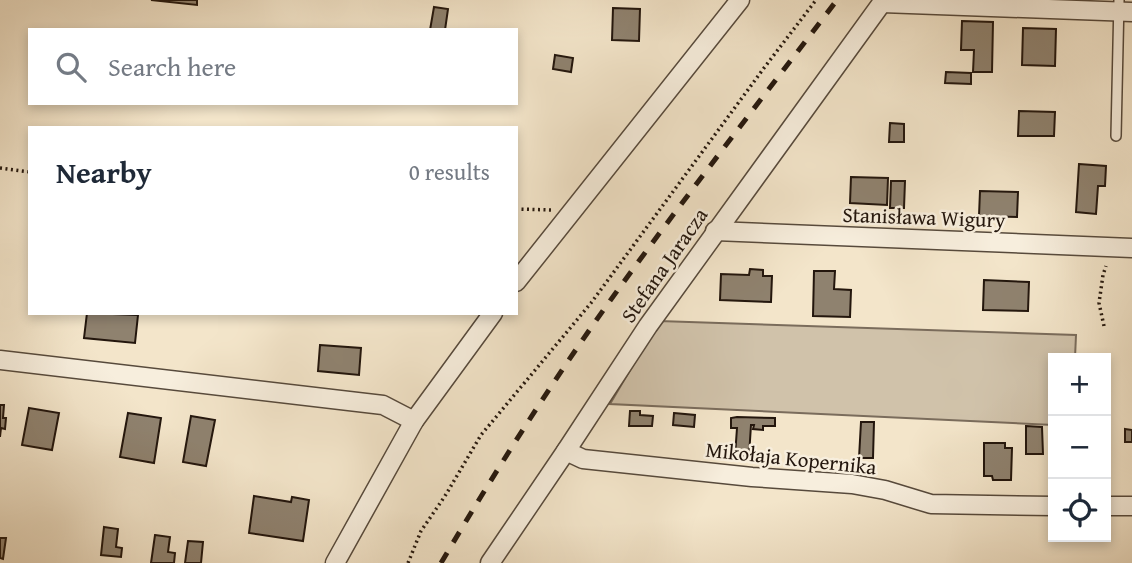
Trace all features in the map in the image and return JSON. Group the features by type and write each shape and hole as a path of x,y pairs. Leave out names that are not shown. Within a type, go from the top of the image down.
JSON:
{"street":[{"path":"518,279 740,0"},
{"path":"883,1 1124,8"},
{"name":"Stefana Jaracza","path":"490,563 648,326 883,1"},
{"name":"Stanisława Wigury","path":"715,231 1132,248"},
{"path":"335,563 414,421 492,315"},
{"path":"0,360 383,405 414,421"},
{"name":"Mikołaja Kopernika","path":"566,451 583,459 752,477 852,484 884,490 930,504 1048,506"},
{"path":"1111,506 1132,506"}],"lane":[{"path":"1116,136 1124,8"}],"path":[{"path":"408,563 421,531 481,435 591,303 816,0"},
{"path":"0,169 28,172"},
{"path":"518,209 572,211"},
{"path":"1104,327 1099,303 1102,275 1112,247"}],"shaded area":[{"path":"659,321 1076,335 1075,353 1048,353 1048,425 610,404"}],"building":[{"path":"151,0 197,0 197,5"},
{"path":"434,7 448,9 445,28 430,28"},
{"path":"613,8 640,9 639,41 612,40"},
{"path":"962,21 993,22 992,72 973,72 974,50 961,50"},
{"path":"1023,28 1056,29 1055,66 1022,65"},
{"path":"555,55 573,58 571,72 553,69"},
{"path":"946,72 971,73 971,84 945,83"},
{"path":"1019,111 1055,112 1054,136 1018,136"},
{"path":"890,123 904,124 904,142 889,142"},
{"path":"1079,164 1106,166 1105,186 1098,186 1096,214 1076,212"},
{"path":"851,177 888,178 887,205 850,203"},
{"path":"891,181 905,181 904,208 890,208"},
{"path":"980,191 1018,192 1017,217 979,216"},
{"path":"750,269 763,270 763,276 772,276 771,302 720,300 721,274 749,275"},
{"path":"814,271 835,271 834,289 851,290 850,317 813,316"},
{"path":"984,280 1029,282 1028,311 983,310"},
{"path":"87,315 138,315 135,343 84,338"},
{"path":"320,345 361,348 359,375 318,371"},
{"path":"0,405 4,405 3,418 6,418 5,429 1,428 0,437"},
{"path":"29,408 59,413 52,450 22,445"},
{"path":"630,411 640,411 640,415 653,416 652,426 629,426"},
{"path":"128,413 161,418 154,463 120,457"},
{"path":"674,413 695,415 694,427 673,425"},
{"path":"191,416 215,420 206,466 183,462"},
{"path":"731,418 775,418 775,426 763,426 763,430 753,429 754,425 751,425 749,456 735,456 737,428 731,428"},
{"path":"861,422 874,422 873,458 859,458"},
{"path":"1026,426 1042,427 1043,454 1026,454"},
{"path":"1125,429 1132,430 1132,442 1125,442"},
{"path":"984,443 1005,443 1005,448 1012,448 1011,480 993,480 992,476 984,476"},
{"path":"254,496 291,502 292,497 309,500 303,541 249,533"},
{"path":"104,527 118,529 116,547 122,548 121,557 101,555"},
{"path":"155,535 170,537 168,552 175,553 174,563 151,563"},
{"path":"0,538 6,538 3,559 0,558"},
{"path":"188,541 203,542 201,563 185,563"}],"railway":[{"path":"441,563 521,432 607,305 837,0"}]}
